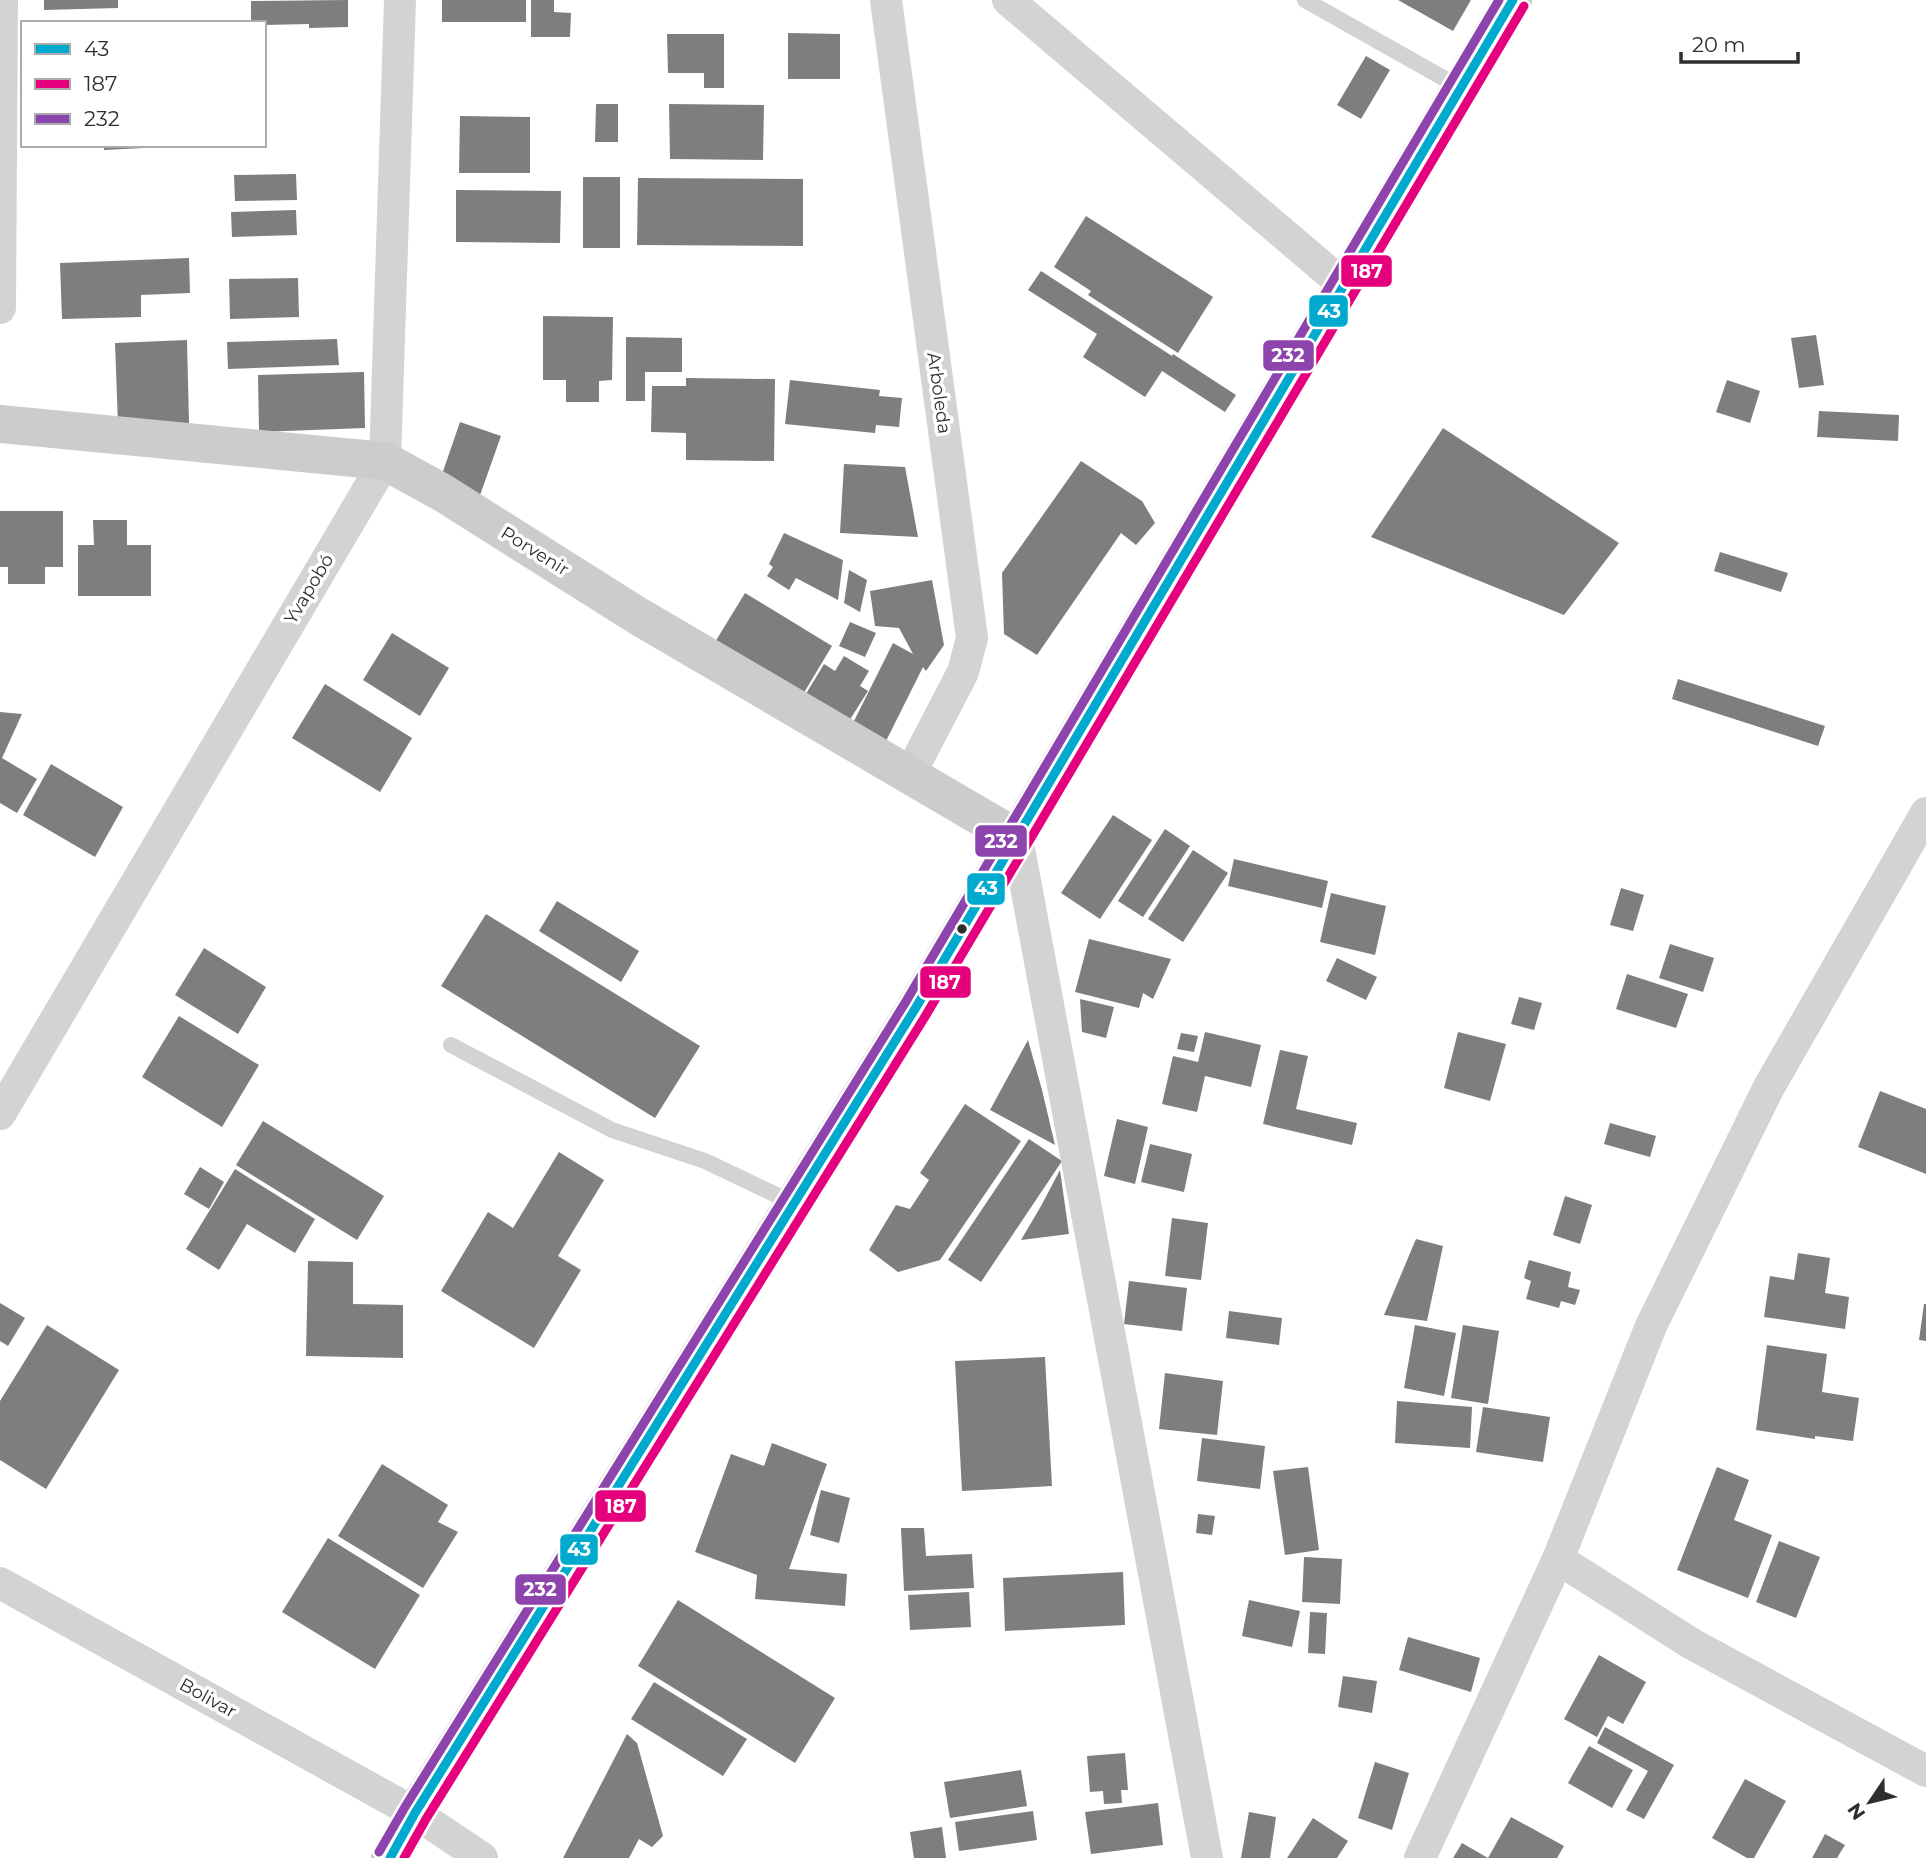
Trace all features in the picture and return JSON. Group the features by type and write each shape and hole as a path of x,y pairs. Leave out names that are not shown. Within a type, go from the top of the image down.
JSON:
{"main road":[{"path":"390,1858 415,1813 915,1009 1513,0"}],"street":[{"path":"0,308 2,0"},
{"name":"Yvapobó","path":"0,1114 385,461 400,0"},
{"name":"Arboleda","path":"886,0 972,638 963,672 910,774"},
{"path":"1008,0 1345,286"},
{"name":"Porvenir","path":"0,424 385,461 443,493 650,623 1017,838"},
{"path":"1420,1858 1558,1559 1657,1314 1769,1087 1926,813"},
{"path":"1017,838 1207,1858"},
{"path":"1558,1559 1692,1644 1926,1770"},
{"name":"Bolivar","path":"0,1583 415,1813 482,1858"}],"lane":[{"path":"1305,0 1461,88"},
{"path":"451,1045 612,1130 705,1161 795,1204"}],"building":[{"path":"44,0 118,0 118,8 44,10"},
{"path":"348,0 348,27 309,28 309,24 266,25 266,21 251,21 251,1"},
{"path":"442,0 526,0 526,22 442,22"},
{"path":"531,0 554,0 554,12 571,13 570,37 531,37"},
{"path":"1398,0 1471,0 1453,31"},
{"path":"788,33 840,34 840,79 788,79"},
{"path":"667,34 724,34 724,88 704,88 704,73 668,73"},
{"path":"1366,56 1390,70 1361,119 1337,105"},
{"path":"596,104 618,104 618,142 595,142"},
{"path":"669,104 764,105 763,160 670,159"},
{"path":"460,116 530,117 530,173 459,173"},
{"path":"104,147 144,147 144,148 104,150"},
{"path":"296,174 297,200 235,201 234,175"},
{"path":"583,177 620,177 620,248 583,248"},
{"path":"638,178 803,179 803,246 637,245"},
{"path":"456,190 561,191 560,243 456,242"},
{"path":"296,210 297,235 232,237 231,212"},
{"path":"1086,216 1213,297 1178,353 1088,295 1091,291 1054,267"},
{"path":"189,258 190,293 141,295 141,317 62,319 60,263"},
{"path":"1041,271 1236,395 1225,412 1162,371 1145,397 1083,357 1097,334 1028,290"},
{"path":"298,278 299,317 230,319 229,279"},
{"path":"543,316 613,317 612,380 599,381 599,402 566,402 566,380 543,380"},
{"path":"1816,335 1824,385 1799,388 1791,338"},
{"path":"626,337 682,338 682,372 645,372 645,401 626,401"},
{"path":"337,339 339,365 228,369 227,342"},
{"path":"187,340 189,423 118,425 115,343"},
{"path":"364,372 365,428 259,432 258,375"},
{"path":"686,378 775,379 774,461 686,460 686,433 651,432 652,386 686,386"},
{"path":"790,380 880,390 879,396 902,398 899,427 876,425 875,433 785,424"},
{"path":"1727,380 1760,391 1750,423 1716,412"},
{"path":"1819,411 1899,415 1898,441 1817,437"},
{"path":"460,422 501,436 479,498 439,483"},
{"path":"1443,428 1619,543 1564,615 1371,537"},
{"path":"1081,461 1142,501 1155,523 1136,545 1121,533 1037,655 1004,634 1002,573"},
{"path":"844,464 905,467 918,537 840,533"},
{"path":"0,511 63,511 63,567 45,567 45,584 8,584 8,567 0,567"},
{"path":"93,520 127,520 127,545 151,545 151,596 78,596 78,545 94,545"},
{"path":"784,533 843,560 838,600 796,578 789,590 767,576 773,567 769,564"},
{"path":"1720,552 1788,573 1781,592 1714,571"},
{"path":"849,570 867,580 860,612 844,603"},
{"path":"932,580 944,645 926,671 923,667 886,741 852,725 893,643 913,654 899,628 875,626 870,591"},
{"path":"745,593 832,646 799,701 712,647"},
{"path":"850,622 876,633 865,657 839,646"},
{"path":"392,633 449,668 420,716 363,680"},
{"path":"844,656 869,671 860,686 868,691 844,729 801,702 824,664 835,671"},
{"path":"1678,679 1825,726 1818,746 1672,699"},
{"path":"325,684 412,738 380,792 292,738"},
{"path":"0,712 22,714 2,758 37,779 17,813 0,803"},
{"path":"51,764 123,807 95,857 23,815"},
{"path":"1113,815 1152,840 1100,919 1061,893"},
{"path":"1165,829 1190,846 1143,917 1118,901"},
{"path":"1193,850 1228,873 1183,942 1148,919"},
{"path":"1234,859 1328,881 1322,908 1228,886"},
{"path":"1621,888 1644,895 1633,931 1610,925"},
{"path":"1331,893 1386,906 1375,955 1320,942"},
{"path":"557,901 639,951 621,982 539,931"},
{"path":"486,914 700,1046 655,1118 441,986"},
{"path":"1089,939 1171,959 1153,999 1143,993 1139,1008 1075,992"},
{"path":"1670,944 1714,958 1703,992 1659,978"},
{"path":"204,948 266,987 238,1034 175,995"},
{"path":"1337,958 1377,977 1366,1000 1326,981"},
{"path":"1627,974 1688,994 1676,1028 1616,1009"},
{"path":"1519,997 1542,1003 1534,1030 1511,1024"},
{"path":"1080,999 1114,1007 1106,1038 1082,1032"},
{"path":"179,1016 259,1065 222,1127 142,1077"},
{"path":"1205,1032 1261,1045 1251,1087 1205,1076 1197,1112 1162,1104 1173,1056 1198,1062"},
{"path":"1458,1032 1506,1044 1490,1101 1444,1088"},
{"path":"1181,1033 1198,1036 1194,1052 1177,1049"},
{"path":"1028,1040 1042,1090 1055,1145 990,1110"},
{"path":"1280,1050 1308,1056 1296,1109 1357,1123 1352,1145 1263,1124"},
{"path":"1880,1091 1926,1109 1926,1174 1858,1147"},
{"path":"965,1104 1021,1141 940,1260 898,1272 869,1250 896,1205 910,1209 929,1180 920,1173"},
{"path":"1117,1119 1148,1127 1135,1184 1104,1176"},
{"path":"263,1121 384,1196 357,1240 236,1165"},
{"path":"1610,1123 1656,1136 1650,1157 1604,1144"},
{"path":"1029,1139 1062,1161 981,1282 948,1260"},
{"path":"1150,1144 1192,1154 1184,1192 1141,1182"},
{"path":"559,1152 604,1180 558,1256 581,1270 534,1348 441,1291 488,1212 513,1228"},
{"path":"200,1167 224,1182 209,1209 184,1194"},
{"path":"235,1169 315,1219 295,1253 247,1224 219,1270 186,1249"},
{"path":"1060,1170 1069,1234 1021,1240 1041,1206"},
{"path":"1565,1196 1592,1205 1580,1244 1553,1235"},
{"path":"1172,1218 1208,1223 1201,1280 1165,1276"},
{"path":"1416,1239 1443,1246 1427,1321 1384,1315"},
{"path":"1798,1253 1830,1258 1825,1293 1849,1297 1845,1329 1764,1317 1770,1276 1794,1280"},
{"path":"1529,1260 1571,1272 1568,1287 1580,1290 1575,1305 1561,1301 1559,1308 1526,1299 1531,1281 1524,1278"},
{"path":"308,1261 353,1262 353,1304 403,1305 403,1358 306,1356"},
{"path":"1129,1281 1187,1288 1182,1331 1124,1324"},
{"path":"0,1303 25,1318 8,1346 0,1341"},
{"path":"1926,1304 1926,1341 1919,1340"},
{"path":"1229,1311 1282,1318 1279,1345 1226,1338"},
{"path":"47,1325 119,1370 46,1489 0,1460 0,1401"},
{"path":"1415,1325 1456,1333 1444,1396 1404,1388"},
{"path":"1463,1325 1499,1331 1488,1404 1451,1398"},
{"path":"1767,1345 1827,1354 1822,1392 1859,1398 1853,1441 1815,1436 1815,1439 1756,1430"},
{"path":"1045,1357 1052,1486 962,1491 955,1361"},
{"path":"1165,1373 1223,1381 1217,1435 1159,1429"},
{"path":"1397,1401 1472,1407 1470,1448 1395,1443"},
{"path":"1483,1407 1550,1417 1543,1462 1476,1452"},
{"path":"1202,1438 1265,1446 1260,1489 1197,1481"},
{"path":"772,1443 827,1464 789,1569 847,1574 845,1606 755,1599 757,1575 695,1552 731,1454 764,1466"},
{"path":"382,1464 448,1505 438,1522 458,1532 423,1588 338,1536"},
{"path":"1308,1467 1319,1550 1285,1555 1273,1471"},
{"path":"1717,1467 1749,1480 1734,1520 1772,1535 1748,1598 1677,1570"},
{"path":"821,1490 850,1498 839,1543 810,1535"},
{"path":"1198,1514 1215,1516 1212,1535 1196,1533"},
{"path":"901,1528 924,1528 926,1556 972,1554 974,1588 904,1591"},
{"path":"328,1538 420,1595 375,1669 282,1612"},
{"path":"1779,1541 1820,1557 1796,1618 1756,1602"},
{"path":"1304,1557 1342,1559 1340,1604 1302,1602"},
{"path":"1123,1572 1125,1625 1005,1631 1003,1578"},
{"path":"969,1592 971,1627 910,1630 908,1595"},
{"path":"678,1600 835,1698 795,1763 638,1666"},
{"path":"1249,1600 1300,1611 1292,1647 1242,1636"},
{"path":"1310,1612 1327,1613 1325,1654 1308,1653"},
{"path":"1408,1637 1480,1658 1471,1692 1399,1670"},
{"path":"1599,1655 1646,1682 1623,1724 1608,1716 1597,1737 1564,1719"},
{"path":"1343,1676 1377,1681 1372,1713 1338,1707"},
{"path":"654,1682 747,1739 723,1776 631,1719"},
{"path":"1605,1727 1674,1765 1644,1819 1626,1810 1648,1771 1597,1743"},
{"path":"627,1734 637,1743 663,1836 652,1847 639,1839 629,1858 563,1858"},
{"path":"1589,1746 1633,1770 1612,1808 1568,1783"},
{"path":"1125,1753 1128,1790 1121,1790 1122,1803 1104,1804 1103,1791 1090,1792 1087,1756"},
{"path":"1375,1762 1409,1773 1392,1830 1358,1818"},
{"path":"1021,1770 1027,1806 950,1818 944,1782"},
{"path":"1745,1779 1786,1801 1754,1858 1747,1858 1712,1838"},
{"path":"1158,1803 1163,1845 1091,1854 1085,1812"},
{"path":"1033,1811 1037,1840 959,1851 955,1822"},
{"path":"1249,1812 1276,1817 1270,1858 1241,1858"},
{"path":"1511,1817 1564,1846 1557,1858 1488,1858"},
{"path":"1313,1818 1348,1841 1337,1858 1287,1858"},
{"path":"942,1827 946,1858 914,1858 910,1832"},
{"path":"1825,1834 1845,1845 1837,1858 1812,1858"},
{"path":"1462,1843 1488,1858 1453,1858"}],"transit line":[{"name":"232","path":"379,1852 905,1003 1499,0"},
{"name":"43","path":"390,1858 415,1813 915,1009 1513,0"},
{"name":"187","path":"404,1858 926,1015 1524,6"}]}
